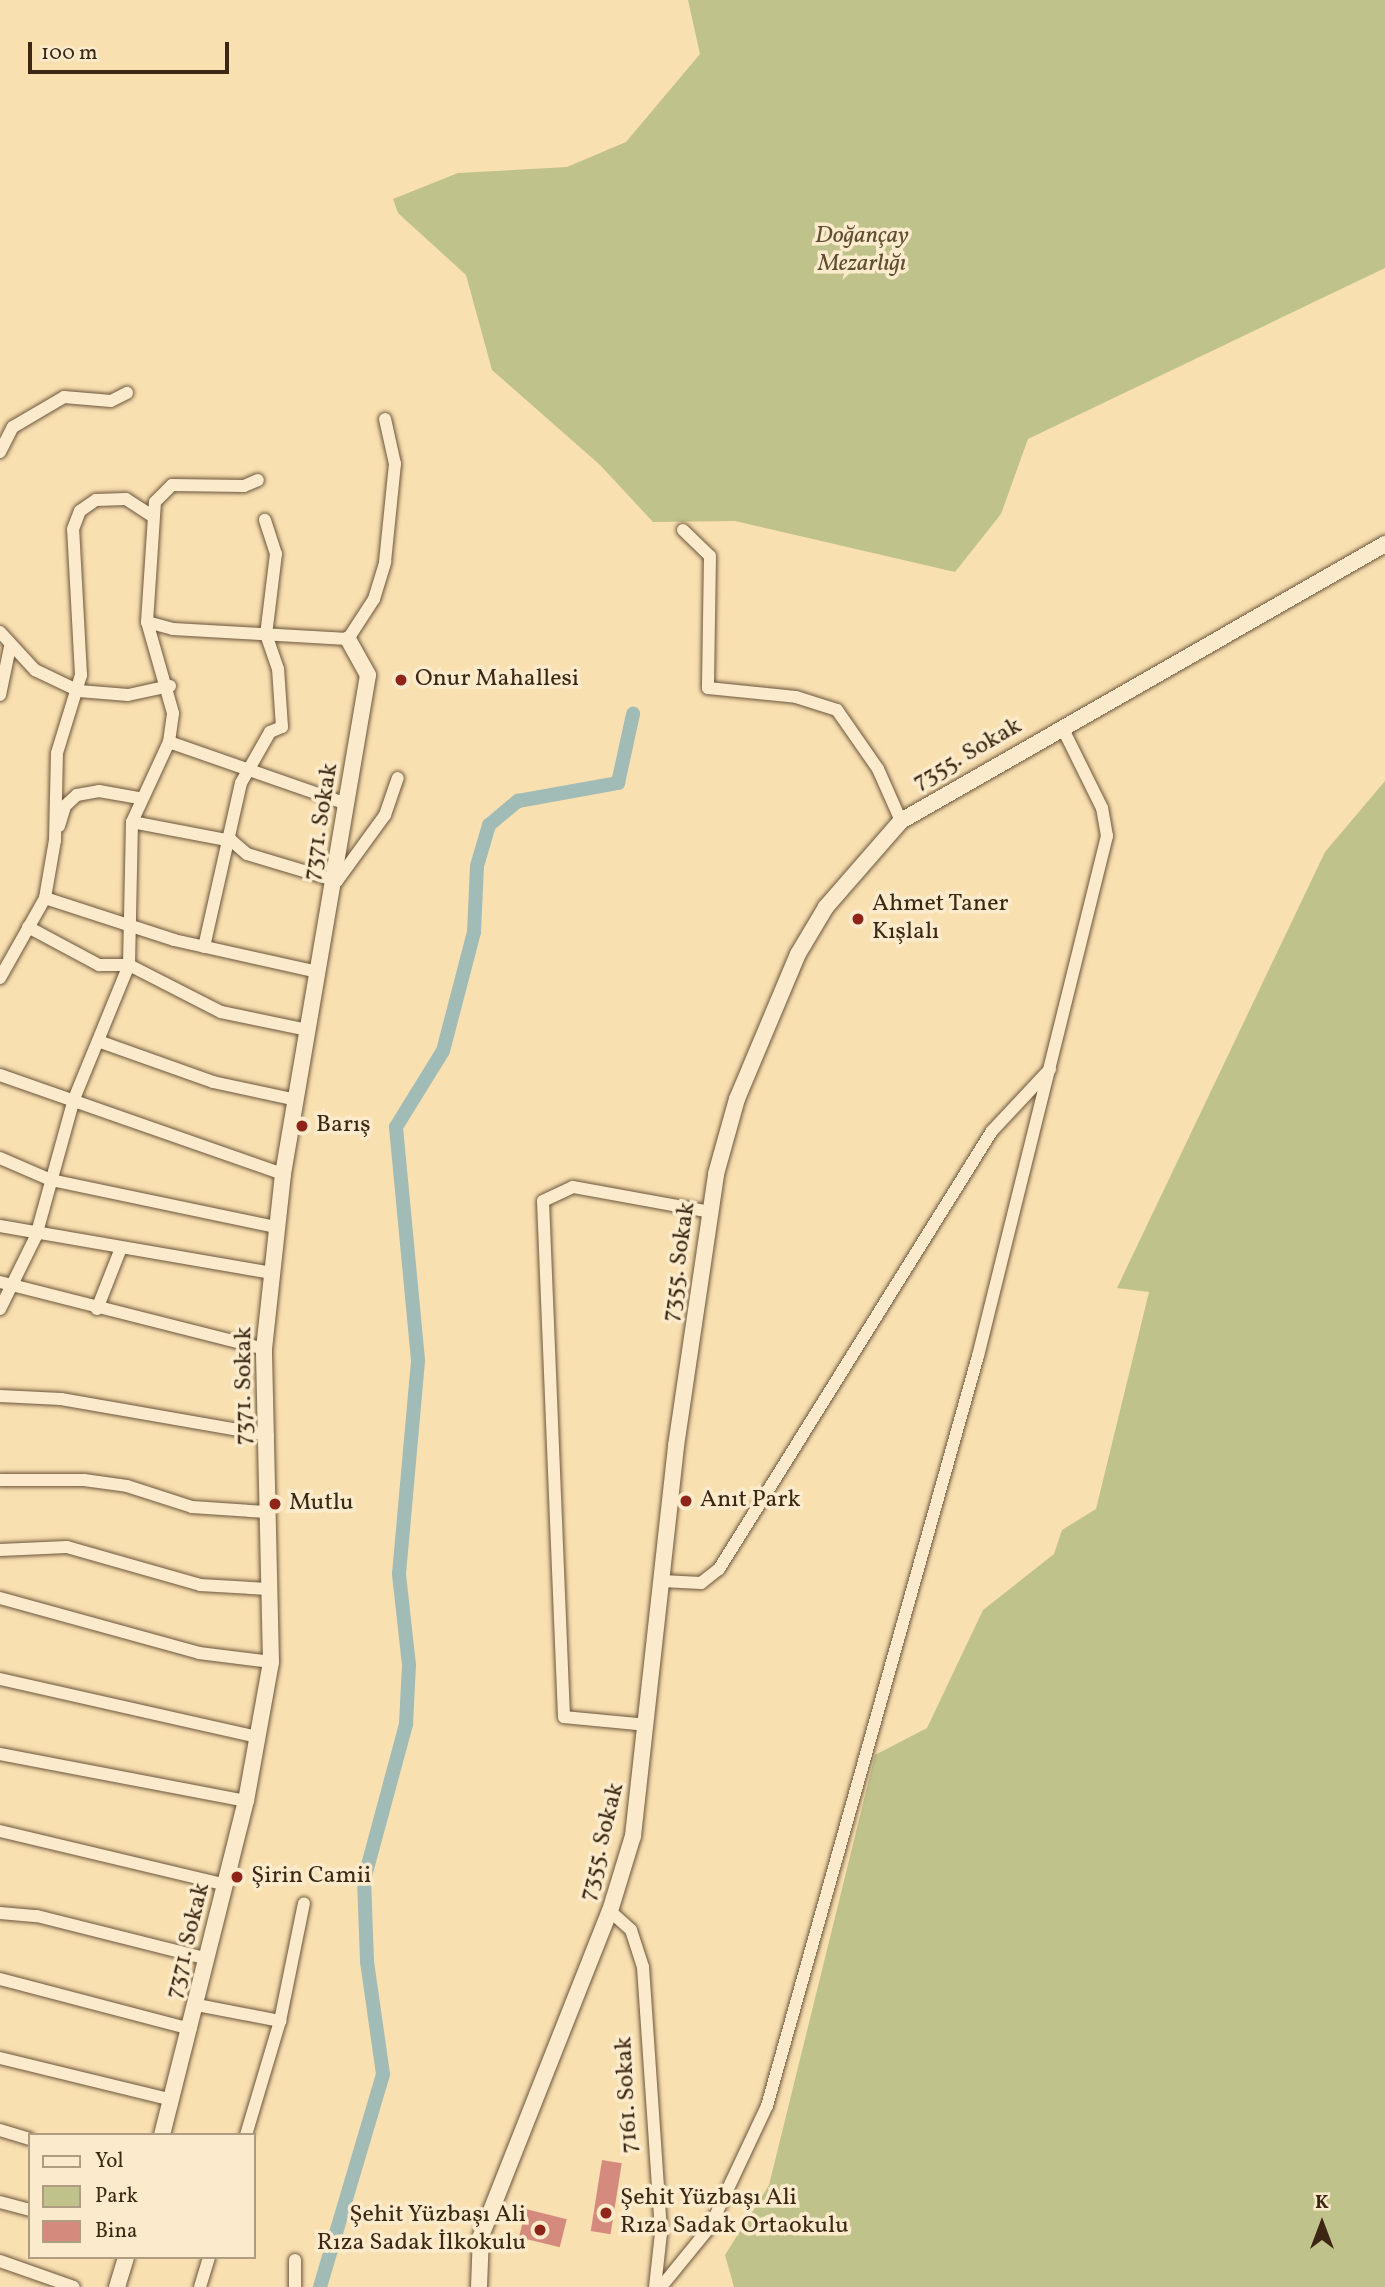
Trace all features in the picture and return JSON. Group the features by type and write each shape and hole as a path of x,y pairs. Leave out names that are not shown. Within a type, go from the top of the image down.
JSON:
{"street":[{"path":"0,452 13,427 64,397 111,401 127,393"},
{"path":"147,622 266,635 348,639 374,599 386,562 395,464 385,418"},
{"path":"0,1308 6,1285 36,1236 74,1099 129,965 132,822 139,798 169,742 170,686 147,622 156,550 152,516 155,502 172,485 244,486 258,480"},
{"path":"55,840 57,753 79,691 73,529 80,511 96,500 126,499 152,516"},
{"path":"204,947 223,839 248,773 270,732 282,727 278,669 266,635 276,554 265,520"},
{"path":"683,530 709,555 708,688 796,697 837,709 878,769 901,821"},
{"name":"7355. Sokak","path":"480,2287 481,2236 610,1911 633,1836 662,1581 710,1212 737,1099 798,954 826,907 901,821 1385,544"},
{"path":"0,632 10,647 35,670 79,691 128,695 170,686"},
{"name":"7371. Sokak","path":"163,2133 191,2029 246,1801 271,1662 264,1349 284,1174 318,972 337,881 368,675 348,639"},
{"path":"0,695 10,647"},
{"path":"661,2287 709,2227 766,2106 978,1356 1107,836 1098,798 1062,727"},
{"path":"169,742 248,773 348,804"},
{"path":"132,822 223,839 247,854 337,881 385,815 398,778"},
{"path":"0,978 45,898 55,840 65,806 77,795 99,791 139,798"},
{"path":"45,898 204,947 318,972"},
{"path":"28,927 99,965 129,965 221,1012 308,1030"},
{"path":"98,1041 213,1082 296,1100"},
{"path":"662,1581 701,1583 719,1569 992,1132 1051,1068"},
{"path":"0,1075 284,1174"},
{"path":"0,1158 51,1180 276,1227"},
{"path":"647,1725 564,1717 543,1201 573,1187 710,1212"},
{"path":"0,1226 36,1236 272,1273"},
{"path":"97,1309 121,1248"},
{"path":"6,1285 264,1349"},
{"path":"0,1396 61,1399 268,1435"},
{"path":"0,1480 106,1483 192,1507 266,1512"},
{"path":"0,1550 67,1547 121,1557 200,1585 268,1589"},
{"path":"0,1598 199,1653 271,1662"},
{"path":"0,1679 258,1737"},
{"path":"0,1754 246,1801"},
{"path":"0,1831 226,1885"},
{"path":"247,2133 280,2021 304,1903"},
{"name":"7161. Sokak","path":"610,1911 631,1930 643,1967 661,2233 655,2287"},
{"path":"0,1913 37,1916 208,1959"},
{"path":"0,1979 191,2029"},
{"path":"197,2005 280,2021"},
{"path":"0,2058 172,2100"},
{"path":"0,2130 28,2138"},
{"path":"0,2202 28,2209"},
{"path":"117,2287 125,2259"},
{"path":"200,2287 205,2259"},
{"path":"295,2260 295,2287"},
{"path":"0,2261 74,2287"}],"green space":[{"name":"Doğançay Mezarlığı","path":"688,0 1385,0 1385,268 1028,439 1001,514 955,572 735,521 653,522 600,465 492,370 466,275 398,213 393,199 458,173 567,167 626,142 700,54"},
{"path":"1385,781 1385,2287 734,2287 725,2255 769,2185 875,1755 927,1728 983,1610 1054,1554 1062,1530 1096,1509 1149,1292 1117,1288 1325,852"}],"building":[{"name":"Şehit Yüzbaşı Ali Rıza Sadak Ortaokulu","path":"602,2160 622,2163 610,2234 591,2231"},
{"name":"Şehit Yüzbaşı Ali Rıza Sadak İlkokulu","path":"526,2209 567,2219 560,2247 519,2237"}],"waterway":[{"path":"320,2287 383,2074 367,1961 364,1880 406,1724 409,1665 399,1574 418,1360 396,1127 443,1051 474,932 477,866 489,825 518,801 618,783 633,714"}],"place":[{"name":"Onur Mahallesi","path":"401,680"},
{"name":"Ahmet Taner Kışlalı","path":"858,919"},
{"name":"Barış","path":"302,1126"},
{"name":"Anıt Park","path":"686,1501"},
{"name":"Mutlu","path":"275,1504"},
{"name":"Şirin Camii","path":"237,1877"},
{"name":"Şehit Yüzbaşı Ali Rıza Sadak Ortaokulu","path":"606,2213"},
{"name":"Şehit Yüzbaşı Ali Rıza Sadak İlkokulu","path":"540,2230"}]}
